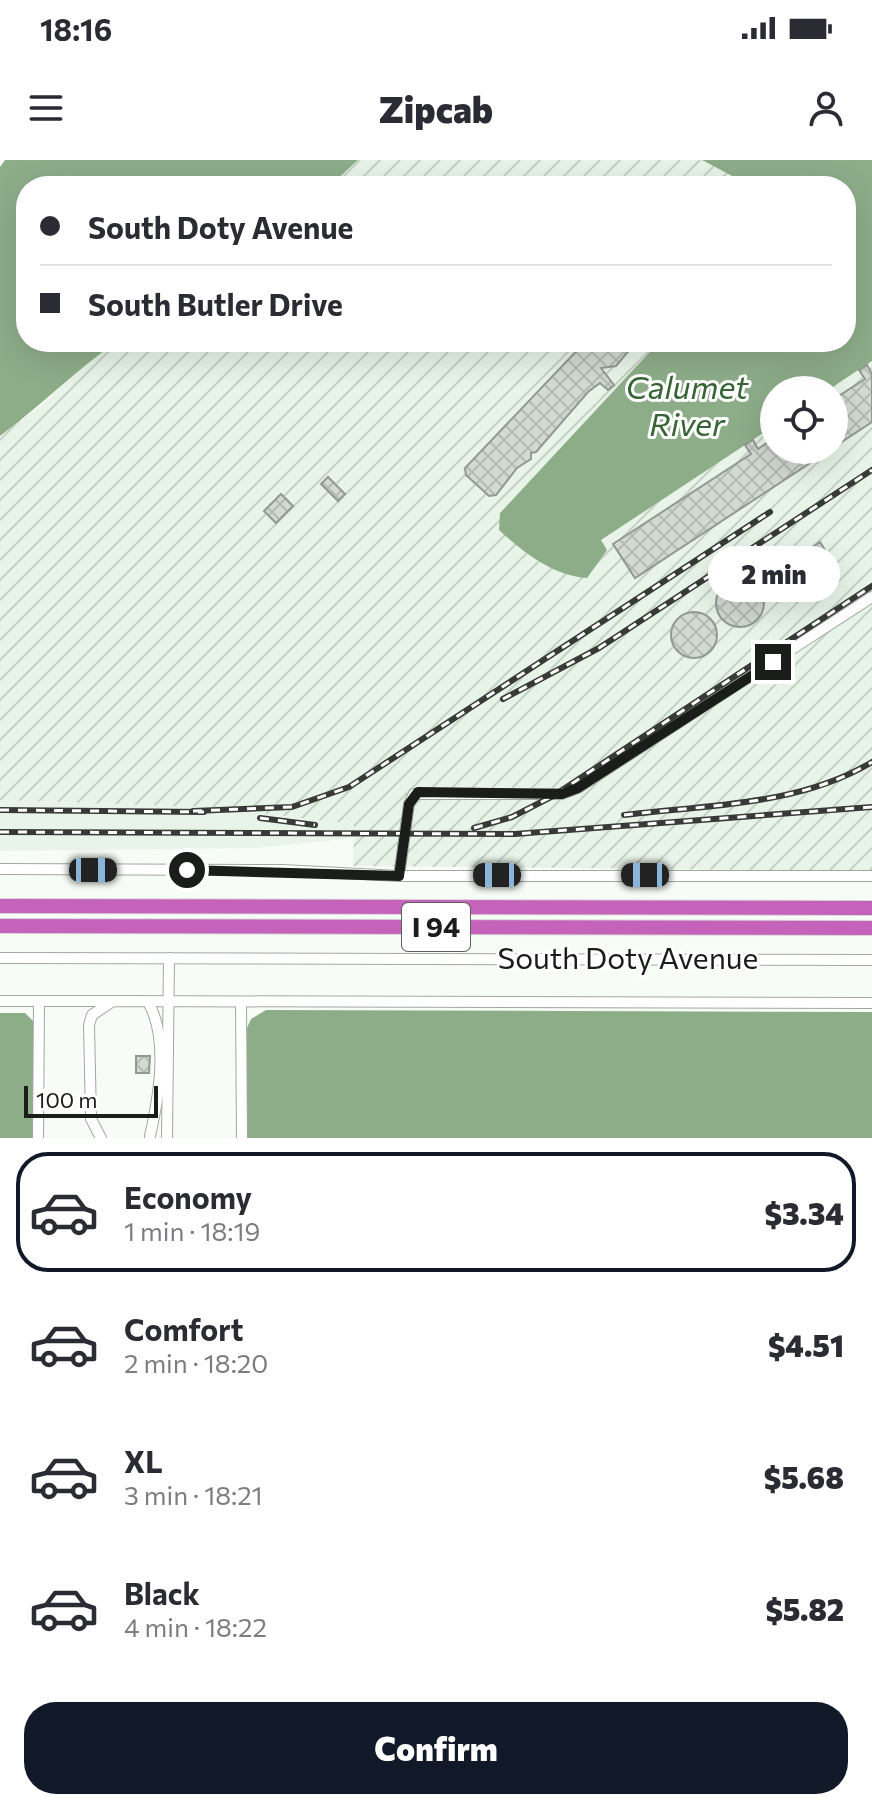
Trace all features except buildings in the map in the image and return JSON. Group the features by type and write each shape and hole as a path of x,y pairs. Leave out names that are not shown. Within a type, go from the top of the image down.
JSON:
{"highway":[{"name":"I 94","path":"0,906 872,908"},
{"name":"I 94","path":"0,926 872,928"}],"street":[{"path":"399,876 409,804 414,794 562,794 578,788 872,597"},
{"path":"0,869 282,870 399,876 872,876"},
{"name":"South Doty Avenue","path":"0,958 872,960"},
{"path":"167,1138 169,958"},
{"path":"0,1001 872,1003"},
{"path":"38,1138 39,1001"},
{"path":"101,1138 91,1119 89,1025 92,1015 113,1001"},
{"path":"148,1002 159,1028 156,1107 148,1137"},
{"path":"241,1003 242,1138"},
{"path":"148,1137 167,1124"}],"shaded area":[{"path":"358,160 702,160 732,176 341,176"},
{"path":"102,352 650,352 500,513 601,540 760,435 760,464 848,464 848,377 872,361 872,871 353,866 354,824 207,807 0,800 0,436 46,402 73,372"},
{"path":"0,800 207,807 354,824 354,838 254,848 0,851"}],"water":[{"path":"5,160 358,160 341,176 16,176 16,352 103,352 0,436 0,167"},
{"name":"Calumet River","path":"702,160 872,160 872,361 848,377 760,376 760,435 601,540 607,550 587,578 551,568 499,530 500,513 650,352 856,352 856,176 732,176"},
{"path":"266,1010 872,1012 872,1138 247,1138 247,1028 251,1019"},
{"path":"0,1013 25,1013 33,1021 33,1138 0,1138"}],"railway":[{"path":"503,699 599,648 872,470"},
{"path":"193,811 292,807 349,787 770,512"},
{"path":"474,828 512,817 553,796 872,586"},
{"path":"624,815 783,795 844,776 872,762"},
{"path":"0,832 515,834 872,807"},
{"path":"0,810 204,812"},
{"path":"260,818 315,825"}],"route":[{"path":"187,870 282,870 399,876 409,804 414,794 562,794 598,777 773,662"}]}
